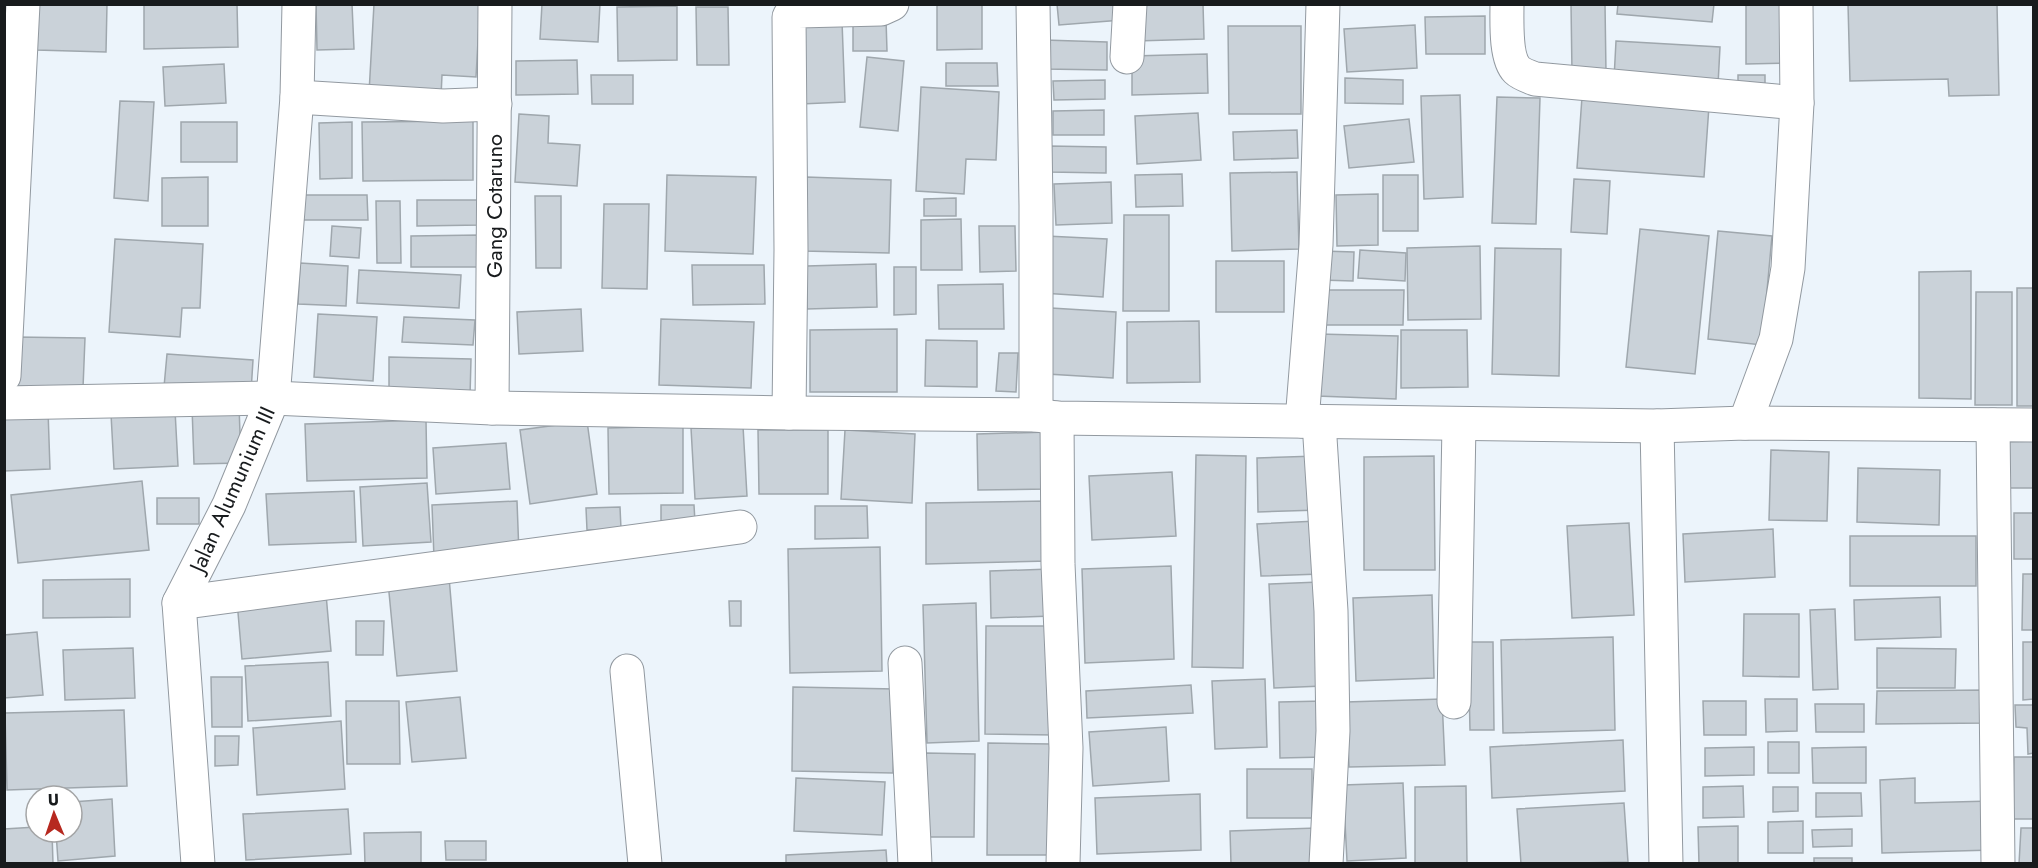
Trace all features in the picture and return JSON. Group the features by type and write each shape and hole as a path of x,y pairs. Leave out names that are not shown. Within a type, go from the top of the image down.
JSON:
{"street":[{"path":"4,376 23,4"},
{"name":"Jalan Alumunium III","path":"179,603 229,505 273,398 297,98 299,4"},
{"name":"Gang Cotaruno","path":"492,408 495,4"},
{"path":"789,413 791,250 789,17 792,12 798,11 881,9 892,4"},
{"path":"1033,4 1036,206 1047,417 1058,564 1066,748 1063,864"},
{"path":"1127,57 1130,4"},
{"path":"1323,4 1311,421 1331,611 1333,731 1326,864"},
{"path":"1507,4 1510,52 1517,70 1534,80 1797,104"},
{"path":"1745,423 1776,339 1788,268 1797,104 1796,4"},
{"path":"297,98 442,106 495,104"},
{"path":"4,403 273,398 492,408 1459,424 2034,425"},
{"path":"1454,702 1459,424"},
{"path":"1993,425 1998,864"},
{"path":"1657,426 1666,864"},
{"path":"198,864 179,603 740,528"},
{"path":"905,663 915,864"},
{"path":"627,670 645,864"}],"building":[{"path":"38,4 107,4 106,52 36,50"},
{"path":"144,4 237,4 238,47 144,49"},
{"path":"316,4 352,4 354,49 317,50"},
{"path":"374,4 480,5 476,77 442,75 441,97 369,93"},
{"path":"542,4 600,4 598,42 540,39"},
{"path":"937,4 982,4 982,49 937,50"},
{"path":"1057,4 1121,4 1122,20 1059,25"},
{"path":"1136,4 1203,4 1204,39 1136,41"},
{"path":"1571,4 1605,4 1606,73 1572,73"},
{"path":"1618,4 1714,4 1712,22 1617,14"},
{"path":"1746,4 1786,4 1786,63 1746,64"},
{"path":"1848,4 1997,4 1999,95 1949,96 1948,79 1850,81"},
{"path":"677,6 677,60 618,61 617,7"},
{"path":"696,7 728,7 729,65 697,65"},
{"path":"1485,16 1485,54 1426,54 1425,17"},
{"path":"886,19 887,51 853,51 853,20"},
{"path":"842,21 845,102 801,104 798,23"},
{"path":"1415,25 1417,68 1347,72 1344,29"},
{"path":"1228,26 1301,26 1301,114 1229,114"},
{"path":"1044,40 1107,42 1107,70 1044,69"},
{"path":"1616,41 1720,47 1718,85 1614,79"},
{"path":"1207,54 1208,93 1132,95 1132,56"},
{"path":"867,57 904,61 898,131 860,127"},
{"path":"577,60 578,94 516,95 516,61"},
{"path":"946,63 997,63 998,86 946,86"},
{"path":"224,64 226,103 165,106 163,67"},
{"path":"591,75 633,75 633,104 592,104"},
{"path":"1738,75 1765,75 1765,92 1738,93"},
{"path":"1345,78 1403,80 1403,104 1345,103"},
{"path":"1105,80 1105,99 1054,100 1053,81"},
{"path":"921,87 999,92 996,160 966,159 964,194 916,191"},
{"path":"1460,95 1463,197 1424,199 1421,96"},
{"path":"1497,97 1540,98 1536,224 1492,223"},
{"path":"1582,97 1709,106 1704,177 1577,168"},
{"path":"120,101 154,102 148,201 114,198"},
{"path":"1104,110 1104,135 1053,135 1053,111"},
{"path":"1198,113 1201,160 1137,164 1135,116"},
{"path":"519,114 549,116 548,143 580,145 577,186 515,182"},
{"path":"1409,119 1414,162 1349,168 1344,126"},
{"path":"473,121 473,180 363,181 362,122"},
{"path":"181,122 237,122 237,162 181,162"},
{"path":"352,122 352,178 320,179 319,123"},
{"path":"1297,130 1298,158 1234,160 1233,132"},
{"path":"1049,146 1106,147 1106,173 1049,172"},
{"path":"1297,172 1299,249 1232,251 1230,173"},
{"path":"1182,174 1183,206 1136,207 1135,175"},
{"path":"667,175 756,177 753,254 665,251"},
{"path":"1383,175 1418,175 1418,231 1383,231"},
{"path":"208,177 208,226 162,226 162,178"},
{"path":"806,177 891,180 889,253 803,251"},
{"path":"1574,179 1610,181 1607,234 1571,232"},
{"path":"1111,182 1112,223 1056,225 1054,184"},
{"path":"1378,194 1378,245 1337,246 1336,195"},
{"path":"302,195 367,195 368,220 302,220"},
{"path":"535,196 561,196 561,268 536,268"},
{"path":"956,198 956,216 924,216 924,199"},
{"path":"417,200 482,200 482,225 417,226"},
{"path":"376,201 400,201 401,263 377,263"},
{"path":"604,204 649,204 647,289 602,288"},
{"path":"1124,215 1169,215 1169,311 1123,311"},
{"path":"961,219 962,270 921,270 921,220"},
{"path":"332,226 361,228 359,258 330,256"},
{"path":"979,226 1015,226 1016,271 980,272"},
{"path":"1640,229 1709,236 1695,374 1626,367"},
{"path":"1718,231 1772,236 1762,345 1708,339"},
{"path":"480,235 481,267 411,267 411,236"},
{"path":"1046,236 1107,239 1103,297 1042,293"},
{"path":"115,239 203,244 200,308 182,308 180,337 109,332"},
{"path":"1480,246 1481,319 1408,320 1407,248"},
{"path":"1495,248 1561,249 1559,376 1492,374"},
{"path":"1360,250 1406,253 1405,281 1358,278"},
{"path":"1322,251 1354,252 1353,281 1321,280"},
{"path":"1216,261 1284,261 1284,312 1216,312"},
{"path":"300,263 348,266 346,306 298,304"},
{"path":"876,264 877,307 807,309 807,266"},
{"path":"692,265 764,265 765,304 693,305"},
{"path":"894,267 916,267 916,314 894,315"},
{"path":"359,270 461,275 459,308 357,303"},
{"path":"1971,271 1971,399 1919,398 1919,272"},
{"path":"1003,284 1004,329 939,329 938,285"},
{"path":"2017,288 2034,288 2034,406 2017,406"},
{"path":"1322,290 1404,290 1403,325 1322,325"},
{"path":"1976,292 2012,292 2012,405 1975,405"},
{"path":"1051,308 1116,312 1113,378 1047,374"},
{"path":"581,309 583,351 519,354 517,312"},
{"path":"318,314 377,317 373,381 314,377"},
{"path":"404,317 475,320 473,345 402,342"},
{"path":"661,319 754,322 751,388 659,385"},
{"path":"1199,321 1200,382 1127,383 1127,322"},
{"path":"897,329 897,392 810,392 810,330"},
{"path":"1401,330 1467,330 1468,387 1401,388"},
{"path":"1318,334 1398,336 1396,399 1317,396"},
{"path":"16,337 85,338 83,388 14,386"},
{"path":"926,340 977,341 977,387 925,386"},
{"path":"999,353 1018,353 1016,392 996,391"},
{"path":"167,354 253,360 251,392 164,387"},
{"path":"389,357 471,359 470,396 389,394"},
{"path":"239,405 241,463 194,464 192,407"},
{"path":"48,410 50,469 4,471 4,412"},
{"path":"175,410 178,466 114,469 111,414"},
{"path":"426,420 427,478 307,481 305,424"},
{"path":"587,421 597,494 530,504 520,430"},
{"path":"683,426 683,493 609,494 608,428"},
{"path":"743,426 747,496 695,499 691,428"},
{"path":"758,430 828,430 828,494 759,494"},
{"path":"845,430 915,434 912,503 841,499"},
{"path":"1048,432 1049,489 978,490 977,434"},
{"path":"2034,441 2034,488 2004,488 2002,442"},
{"path":"506,443 510,489 436,494 433,448"},
{"path":"1771,450 1829,452 1827,521 1769,520"},
{"path":"1196,455 1246,456 1243,668 1192,667"},
{"path":"1317,456 1319,510 1258,512 1257,458"},
{"path":"1434,456 1435,570 1364,570 1364,457"},
{"path":"1858,468 1940,470 1939,525 1857,522"},
{"path":"1172,472 1176,536 1092,540 1089,476"},
{"path":"142,481 149,550 18,563 11,495"},
{"path":"427,483 431,542 363,546 360,487"},
{"path":"354,491 356,542 269,545 266,494"},
{"path":"157,498 199,498 199,524 157,524"},
{"path":"517,501 519,554 434,558 432,505"},
{"path":"1049,501 1049,561 926,564 926,503"},
{"path":"661,505 694,505 695,522 661,522"},
{"path":"815,506 867,506 868,538 815,539"},
{"path":"620,507 621,529 587,530 586,508"},
{"path":"2014,513 2034,513 2034,559 2014,559"},
{"path":"1317,521 1321,574 1261,576 1257,524"},
{"path":"1629,523 1634,615 1572,618 1567,526"},
{"path":"1773,529 1775,577 1685,582 1683,534"},
{"path":"1850,536 1976,536 1976,586 1850,586"},
{"path":"880,547 882,671 790,673 788,549"},
{"path":"1171,566 1174,659 1085,663 1082,569"},
{"path":"1050,569 1052,616 991,618 990,571"},
{"path":"2023,574 2034,574 2034,630 2022,630"},
{"path":"449,577 457,671 397,676 388,582"},
{"path":"130,579 130,617 43,618 43,580"},
{"path":"1319,582 1323,686 1274,688 1269,584"},
{"path":"326,594 331,651 242,659 237,601"},
{"path":"1432,595 1434,678 1356,681 1353,598"},
{"path":"1940,597 1941,637 1855,640 1854,600"},
{"path":"729,601 741,601 741,626 730,626"},
{"path":"976,603 979,741 927,743 923,605"},
{"path":"1835,609 1838,689 1813,690 1810,610"},
{"path":"1744,614 1799,614 1799,677 1743,676"},
{"path":"356,621 384,621 383,655 356,655"},
{"path":"986,626 1055,626 1055,735 985,734"},
{"path":"37,632 43,695 4,698 4,635"},
{"path":"1613,637 1615,730 1503,733 1501,640"},
{"path":"1468,642 1493,642 1494,730 1470,730"},
{"path":"2023,642 2034,642 2034,699 2023,700"},
{"path":"133,648 135,698 65,700 63,650"},
{"path":"1877,648 1956,649 1955,688 1877,688"},
{"path":"328,662 331,716 248,721 245,666"},
{"path":"211,677 242,677 242,727 212,727"},
{"path":"1265,679 1267,747 1215,749 1212,681"},
{"path":"1191,685 1193,713 1087,718 1086,691"},
{"path":"793,687 895,689 893,773 792,771"},
{"path":"1988,690 1989,723 1876,724 1877,691"},
{"path":"460,697 466,758 412,762 406,702"},
{"path":"1442,699 1445,765 1349,767 1346,702"},
{"path":"1765,699 1797,699 1797,731 1766,732"},
{"path":"346,701 399,701 400,764 347,764"},
{"path":"1324,701 1325,757 1280,758 1279,702"},
{"path":"1703,701 1746,701 1746,735 1704,735"},
{"path":"1815,704 1864,704 1864,732 1816,732"},
{"path":"2015,705 2034,705 2034,753 2028,754 2027,728 2016,727"},
{"path":"124,710 127,786 84,787 84,784 24,784 24,789 7,790 5,713"},
{"path":"341,721 345,789 257,795 253,728"},
{"path":"1166,727 1169,781 1093,786 1089,732"},
{"path":"215,736 239,736 238,765 215,766"},
{"path":"1623,740 1625,791 1492,798 1490,747"},
{"path":"1768,742 1799,742 1799,773 1768,773"},
{"path":"988,743 1051,744 1050,855 987,855"},
{"path":"1754,747 1754,775 1705,776 1705,748"},
{"path":"1866,747 1866,783 1813,783 1812,748"},
{"path":"926,753 975,754 974,837 925,837"},
{"path":"2014,757 2034,757 2034,819 2013,819"},
{"path":"1247,769 1312,769 1312,818 1247,818"},
{"path":"796,778 885,782 882,835 794,831"},
{"path":"1915,778 1915,803 1991,801 1993,850 1882,853 1880,780"},
{"path":"1403,783 1406,858 1347,861 1343,785"},
{"path":"1466,786 1467,864 1415,864 1415,787"},
{"path":"1743,786 1744,817 1703,818 1703,787"},
{"path":"1773,787 1798,787 1798,811 1773,812"},
{"path":"1816,793 1861,793 1862,816 1816,817"},
{"path":"1200,794 1201,850 1097,854 1095,798"},
{"path":"112,799 115,856 58,861 57,844 84,844 84,801"},
{"path":"1624,803 1628,862 1521,864 1517,809"},
{"path":"348,809 351,854 246,860 243,814"},
{"path":"1803,821 1803,853 1768,853 1768,822"},
{"path":"1738,826 1738,864 1699,864 1698,827"},
{"path":"24,828 24,844 52,844 53,864 4,864 4,829"},
{"path":"1317,828 1318,864 1231,864 1230,831"},
{"path":"2021,828 2034,828 2034,864 2019,864"},
{"path":"1852,829 1852,846 1813,847 1812,830"},
{"path":"421,832 421,864 365,864 364,833"},
{"path":"445,841 486,841 486,860 446,860"},
{"path":"886,850 887,864 786,864 786,855"},
{"path":"1814,858 1852,858 1852,864 1814,864"}]}
